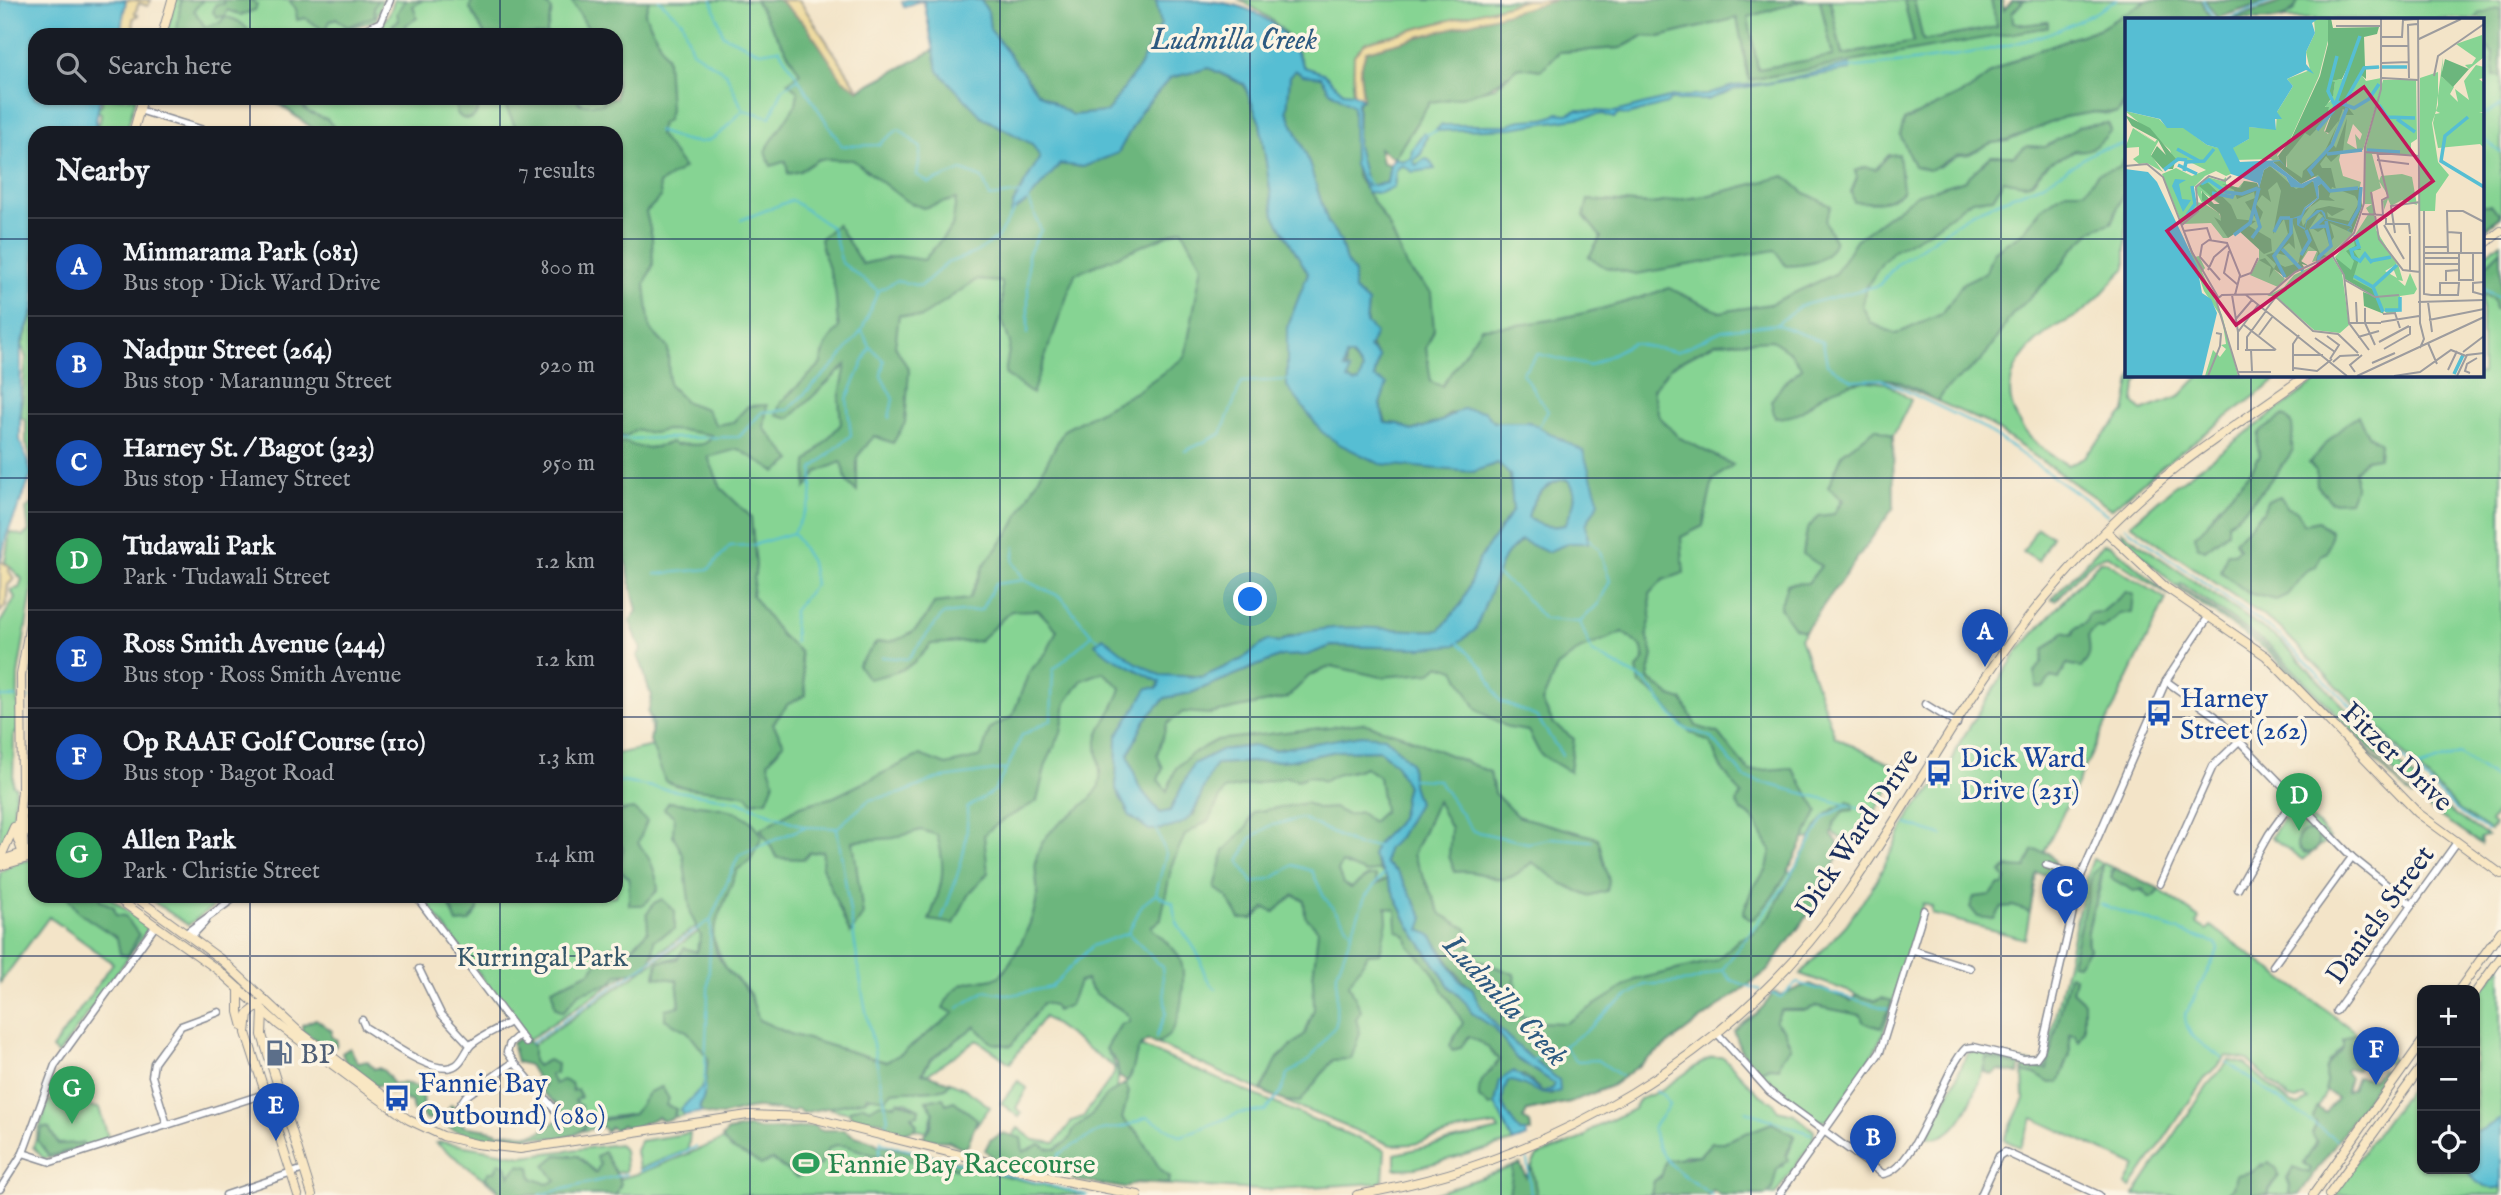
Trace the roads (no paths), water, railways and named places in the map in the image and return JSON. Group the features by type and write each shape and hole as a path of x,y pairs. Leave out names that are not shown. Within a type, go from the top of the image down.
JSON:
{"street":[{"path":"164,28 172,0"},
{"path":"368,28 381,22 390,0"},
{"path":"135,126 141,105"},
{"path":"139,110 190,126"},
{"path":"2484,244 2501,231"},
{"name":"Dick Ward Drive","path":"1357,1195 1404,1187 1532,1144 1618,1103 1717,1033 1762,991 1824,924 2046,596 2106,531 2181,464 2305,376"},
{"name":"Fitzer Drive","path":"2106,531 2164,586 2266,656 2418,813 2501,874"},
{"path":"1717,1033 1769,1091 1878,1172 1891,1172 1920,1132 1966,1048 1974,1047 2023,1059 2036,1058 2044,1040 2081,876 2166,681 2209,616"},
{"path":"23,853 20,808 21,675 28,634"},
{"path":"2166,681 2215,716 2352,857 2412,905"},
{"path":"1925,704 1957,724"},
{"path":"2160,884 2213,766 2239,741"},
{"path":"2238,889 2269,834 2295,798"},
{"path":"20,808 28,831"},
{"path":"0,862 9,844 20,808"},
{"name":"Daniels Street","path":"2336,1011 2456,842"},
{"path":"0,862 28,851"},
{"path":"23,853 28,854"},
{"path":"2273,966 2352,857"},
{"path":"2046,866 2081,876"},
{"path":"143,903 201,944 336,1063 415,1124 461,1141 494,1147 536,1148 748,1115 808,1117 1060,1180 1138,1195"},
{"path":"180,943 228,903"},
{"path":"421,903 526,1044"},
{"path":"126,904 238,987 279,1026 336,1063"},
{"path":"1779,1195 1880,1052 1924,910"},
{"path":"201,944 206,921"},
{"path":"0,1189 23,1153 55,1065 156,925"},
{"path":"2463,985 2501,931"},
{"path":"1913,950 1970,968"},
{"path":"2480,986 2501,957"},
{"path":"419,968 441,1014 470,1045"},
{"path":"238,987 239,1012 298,1195"},
{"path":"246,1033 247,1017 260,1009 266,1001"},
{"path":"260,1009 265,1043 312,1195"},
{"path":"167,1125 152,1076 154,1063 181,1026 219,1012"},
{"path":"362,1020 365,1027 434,1067 447,1069 457,1065 470,1045 510,1022"},
{"path":"265,1043 266,1032 279,1026"},
{"path":"519,1035 507,1052 555,1110"},
{"path":"2313,1195 2418,1048"},
{"path":"454,1114 467,1096 514,1062"},
{"path":"2329,1195 2417,1073"},
{"path":"23,1153 51,1162 280,1089"},
{"path":"1981,1195 1999,1156 2005,1152 2099,1195"},
{"path":"226,1195 304,1169"}],"water":[{"path":"0,0 126,0 121,28 28,28 28,105 99,105 95,126 28,126 28,324 21,344 20,440 28,463 28,484 7,534 0,562"},
{"name":"Ludmilla Creek","path":"907,0 981,0 988,12 990,29 1037,92 1072,115 1107,112 1139,67 1161,24 1156,0 1205,1 1245,8 1278,28 1304,67 1323,73 1343,92 1353,93 1363,99 1357,103 1357,146 1367,186 1387,183 1390,164 1394,158 1402,161 1411,158 1412,149 1423,133 1427,135 1421,154 1413,161 1416,165 1425,159 1429,160 1435,169 1413,172 1402,165 1396,170 1394,187 1380,193 1367,192 1354,165 1353,106 1330,91 1321,77 1303,75 1295,70 1290,76 1287,111 1306,154 1328,223 1340,240 1346,262 1354,272 1354,290 1368,303 1366,323 1376,333 1369,348 1379,357 1374,378 1387,384 1380,404 1385,423 1399,424 1412,431 1442,421 1462,409 1484,411 1494,422 1529,422 1583,451 1599,502 1586,524 1588,543 1569,543 1547,552 1521,540 1504,557 1475,630 1455,645 1423,648 1331,646 1307,655 1281,656 1191,693 1165,698 1145,720 1128,755 1139,787 1160,813 1170,811 1193,764 1221,750 1253,746 1274,750 1361,735 1385,737 1411,763 1412,785 1418,803 1399,837 1387,849 1385,863 1398,873 1424,918 1420,930 1431,935 1459,980 1473,989 1485,1012 1509,1038 1559,1080 1560,1091 1546,1094 1508,1081 1503,1103 1507,1114 1520,1132 1526,1132 1527,1137 1513,1142 1495,1104 1500,1080 1514,1071 1542,1092 1552,1089 1554,1083 1516,1058 1494,1028 1472,1013 1450,987 1410,927 1372,855 1380,841 1399,820 1402,811 1407,786 1395,763 1379,750 1337,751 1291,760 1216,764 1188,818 1167,828 1149,830 1130,816 1116,789 1117,736 1148,688 1158,688 1160,682 1110,656 1095,644 1103,637 1135,662 1160,675 1203,677 1241,660 1268,640 1278,643 1316,630 1440,630 1462,603 1479,560 1513,510 1510,475 1498,463 1473,472 1380,464 1339,444 1322,432 1287,386 1287,328 1308,273 1274,215 1260,123 1244,84 1209,68 1170,78 1141,111 1118,153 1083,167 1060,164 1027,202 1011,213 1014,202 1040,157 1032,144 983,118 938,71 924,2 919,1 904,7 902,2","holes":["1346,356 1352,356 1363,370 1359,382 1348,380 1350,370 1344,369","1566,479 1575,495 1565,525 1545,526 1528,517 1541,492 1552,483"]},
{"path":"1850,65 1850,70 1735,89 1707,100 1670,100 1667,104 1627,115 1619,114 1614,118 1603,114 1511,128 1435,131 1441,125 1508,125 1520,120 1547,118 1577,110 1615,112 1673,97 1707,95 1733,86 1768,83"},
{"path":"703,1086 704,1096 699,1108 702,1112 685,1115 680,1110"},
{"path":"2501,1119 2501,1187 2485,1187 2470,1174 2480,1174 2480,1130"}],"waterway":[{"path":"659,0 682,21 692,51 726,73 743,110 770,117 783,89 799,78"},
{"path":"712,0 723,35 760,52 779,49 842,146 878,145 899,129 921,148 917,175 929,183 962,170 982,178 990,197 1022,193"},
{"path":"1849,68 1953,56 2021,42 2086,17 2116,0"},
{"path":"2203,0 2213,18"},
{"path":"2230,18 2277,0"},
{"path":"2484,114 2501,106"},
{"path":"658,131 686,141 705,141 714,138 743,110"},
{"path":"1425,135 1436,131"},
{"path":"2484,139 2501,152"},
{"path":"1537,429 1548,411 1522,373 1538,354 1590,366 1632,343 1676,352 1723,330 1777,324 1800,306 1879,285 1896,265 1971,213 2043,184 2097,150 2125,144"},
{"path":"1364,177 1371,186"},
{"path":"741,220 792,200 832,228 842,263 877,290"},
{"path":"1028,334 1028,255 1041,230 1029,200"},
{"path":"623,439 739,437 762,412 788,410 836,363 862,330 878,291 896,281 921,286 947,263 975,253 996,239 1014,211"},
{"path":"2484,290 2501,298"},
{"path":"1778,325 1823,342 1827,364 1852,380 1881,379 1984,428 2108,515"},
{"path":"656,574 709,569 730,546 753,545 793,533 811,501 813,468 851,435 847,399 870,347 862,331"},
{"path":"871,348 884,361 881,376 893,399 889,418"},
{"path":"1185,451 1221,434 1242,382 1288,380"},
{"path":"2125,527 2279,635 2457,811 2487,831"},
{"path":"794,534 811,562 815,584 793,612 795,642"},
{"path":"1589,539 1599,549 1610,581 1599,603 1580,622 1592,652 1645,681 1682,727 1711,737 1745,778 1848,805"},
{"path":"1015,547 1013,562 1023,578"},
{"path":"1497,575 1521,593 1544,619 1579,622"},
{"path":"882,657 908,659 943,614 981,610 995,584 1024,580 1061,597 1091,634"},
{"path":"704,1092 711,919 739,855 805,827 837,828 869,800 902,793 936,779 1007,769 1022,735 1051,720 1053,670 1092,635 1099,639"},
{"path":"1457,641 1484,669 1500,701 1537,717 1562,755"},
{"path":"0,697 17,697"},
{"path":"2416,769 2459,754 2501,782"},
{"path":"942,919 964,851 967,808 994,791 1006,770"},
{"path":"1412,779 1438,780 1473,831 1528,843 1553,838 1592,841"},
{"path":"623,782 738,801 805,827"},
{"path":"1533,1060 1564,1046 1644,985 1691,981 1722,970 1785,885 1825,817 1849,805 1879,815"},
{"path":"1352,932 1324,897 1312,871 1293,865 1273,878 1253,883 1239,861 1250,839 1269,826 1302,818 1358,846 1378,846"},
{"path":"1907,824 1943,836"},
{"path":"837,828 863,996 888,1118 884,1132"},
{"path":"958,1008 985,991 1011,995 1051,987 1092,946 1128,933 1142,905 1156,894 1166,854 1156,828"},
{"path":"1052,1175 1059,1154 1101,1130 1127,1126 1147,1117 1181,1136 1240,1113 1265,1111 1281,1092 1288,1074 1309,1060 1336,1025 1337,973 1365,897 1383,875"},
{"path":"1157,895 1173,903 1178,924 1198,955 1207,979 1216,989"},
{"path":"2100,904 2217,944 2218,950 2185,1016 2193,1036 2222,1058"},
{"path":"531,1043 709,921"},
{"path":"1128,933 1162,967 1166,1013 1156,1037"},
{"path":"1723,971 1731,980 1760,990"},
{"path":"1766,992 1781,997 1797,983 1888,1009"},
{"path":"1565,1047 1576,1061 1598,1060 1621,1076"},
{"path":"2227,1062 2336,1140"},
{"path":"1656,1091 1664,1095 1669,1105 1653,1128 1660,1150 1674,1167 1712,1195"},
{"path":"1746,1111 1811,1134"},
{"path":"879,1156 881,1140"},
{"path":"881,1143 1087,1195"},
{"path":"640,1171 696,1147"},
{"name":"Ludmilla Creek","path":"1527,1159 1531,1195"},
{"path":"539,1195 626,1174"}],"place":[{"name":"Minmarama Park (081)","path":"1985,667"},
{"name":"Harney Street (262)","path":"2159,713"},
{"name":"Dick Ward Drive (231)","path":"1939,773"},
{"name":"Tudawali Park","path":"2299,831"},
{"name":"Harney St. / Bagot (323)","path":"2065,924"},
{"name":"BP","path":"279,1053"},
{"name":"Op RAAF Golf Course (110)","path":"2376,1085"},
{"name":"Fannie Bay Outbound) (080)","path":"397,1098"},
{"name":"Allen Park","path":"72,1124"},
{"name":"Ross Smith Avenue (244)","path":"276,1141"},
{"name":"Fannie Bay Racecourse","path":"806,1163"},
{"name":"Nadpur Street (264)","path":"1873,1173"}],"park label":[{"name":"Kurringal Park","path":"542,956"}]}
